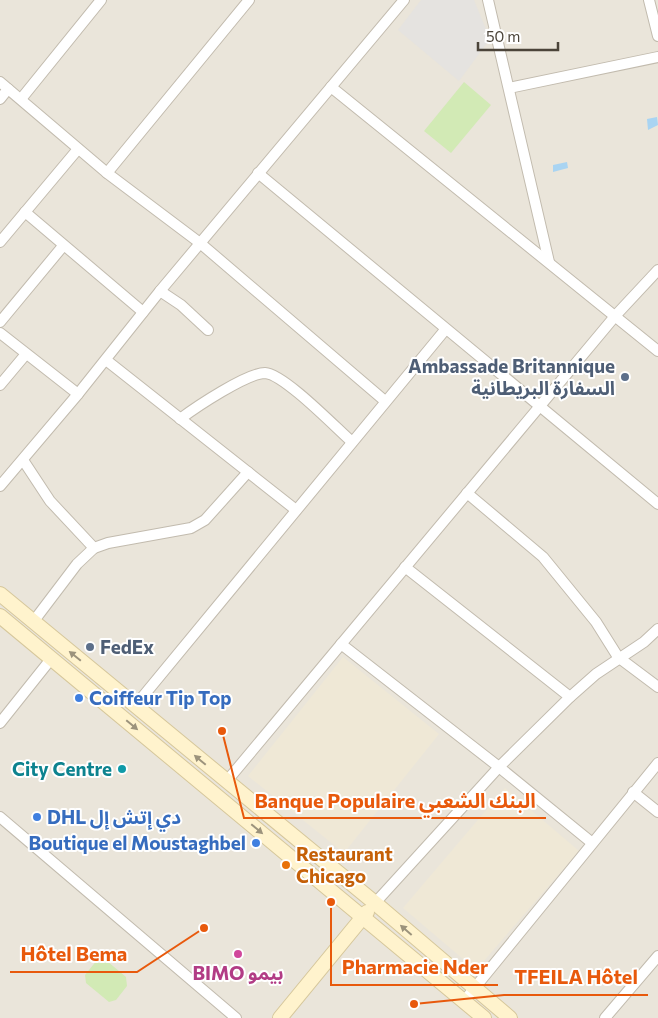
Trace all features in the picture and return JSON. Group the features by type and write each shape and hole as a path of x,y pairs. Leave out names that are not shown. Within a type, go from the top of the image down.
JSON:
{"street":[{"path":"21,99 101,0"},
{"path":"0,486 106,360 160,290 404,0"},
{"path":"488,0 510,88 548,262"},
{"path":"649,0 658,36"},
{"path":"106,173 245,1"},
{"path":"510,88 658,57"},
{"path":"0,99 4,86 106,173 200,243 385,401"},
{"path":"331,87 616,315 658,351"},
{"path":"0,242 78,149"},
{"path":"258,173 445,330 658,504"},
{"path":"25,212 143,312"},
{"path":"0,322 64,246"},
{"path":"226,782 616,315 658,270"},
{"path":"160,290 181,305 208,330"},
{"path":"135,706 445,330"},
{"path":"0,333 78,394"},
{"path":"0,385 26,354"},
{"path":"106,360 296,510"},
{"path":"180,419 214,396 254,376 265,373 276,376 289,385 352,442"},
{"path":"22,460 50,502 94,548"},
{"path":"33,622 77,564 94,548 108,543 191,528 206,520 248,472"},
{"path":"467,493 543,557 596,622 618,658 658,687"},
{"path":"405,567 570,697"},
{"path":"0,594 375,903 510,1018"},
{"path":"0,616 484,1018 494,1005"},
{"path":"280,1018 375,903 499,767 570,697 618,658 644,642 658,629"},
{"path":"341,644 499,767 591,842"},
{"path":"0,723 51,659"},
{"path":"464,1001 591,842 658,763"},
{"path":"634,792 658,812"},
{"path":"0,817 236,1018"},
{"path":"605,1018 656,963"}],"shaded area":[{"path":"0,0 658,0 658,1018 0,1018"},
{"path":"421,0 474,0 490,39 459,81 398,30"},
{"path":"343,657 439,734 344,853 248,776"},
{"path":"505,788 579,851 476,970 403,908"}],"green space":[{"path":"464,82 491,105 451,153 424,131"},
{"path":"97,960 107,961 126,977 127,986 116,1000 109,1002 86,983 85,975"}],"water":[{"path":"657,117 658,125 648,130 647,119"},
{"path":"567,162 568,168 553,172 553,165"}],"place":[{"name":"Ambassade Britannique السفارة البريطانية","path":"625,377"},
{"name":"FedEx","path":"90,647"},
{"name":"Coiffeur Tip Top","path":"79,698"},
{"name":"Banque Populaire البنك الشعبي","path":"222,731"},
{"name":"City Centre","path":"122,769"},
{"name":"DHL دي إتش إل","path":"37,817"},
{"name":"Boutique el Moustaghbel","path":"256,843"},
{"name":"Restaurant Chicago","path":"286,865"},
{"name":"Pharmacie Nder","path":"331,902"},
{"name":"Hôtel Bema","path":"204,928"},
{"name":"BIMO بيمو","path":"238,954"},
{"name":"TFEILA Hôtel","path":"414,1004"}]}
